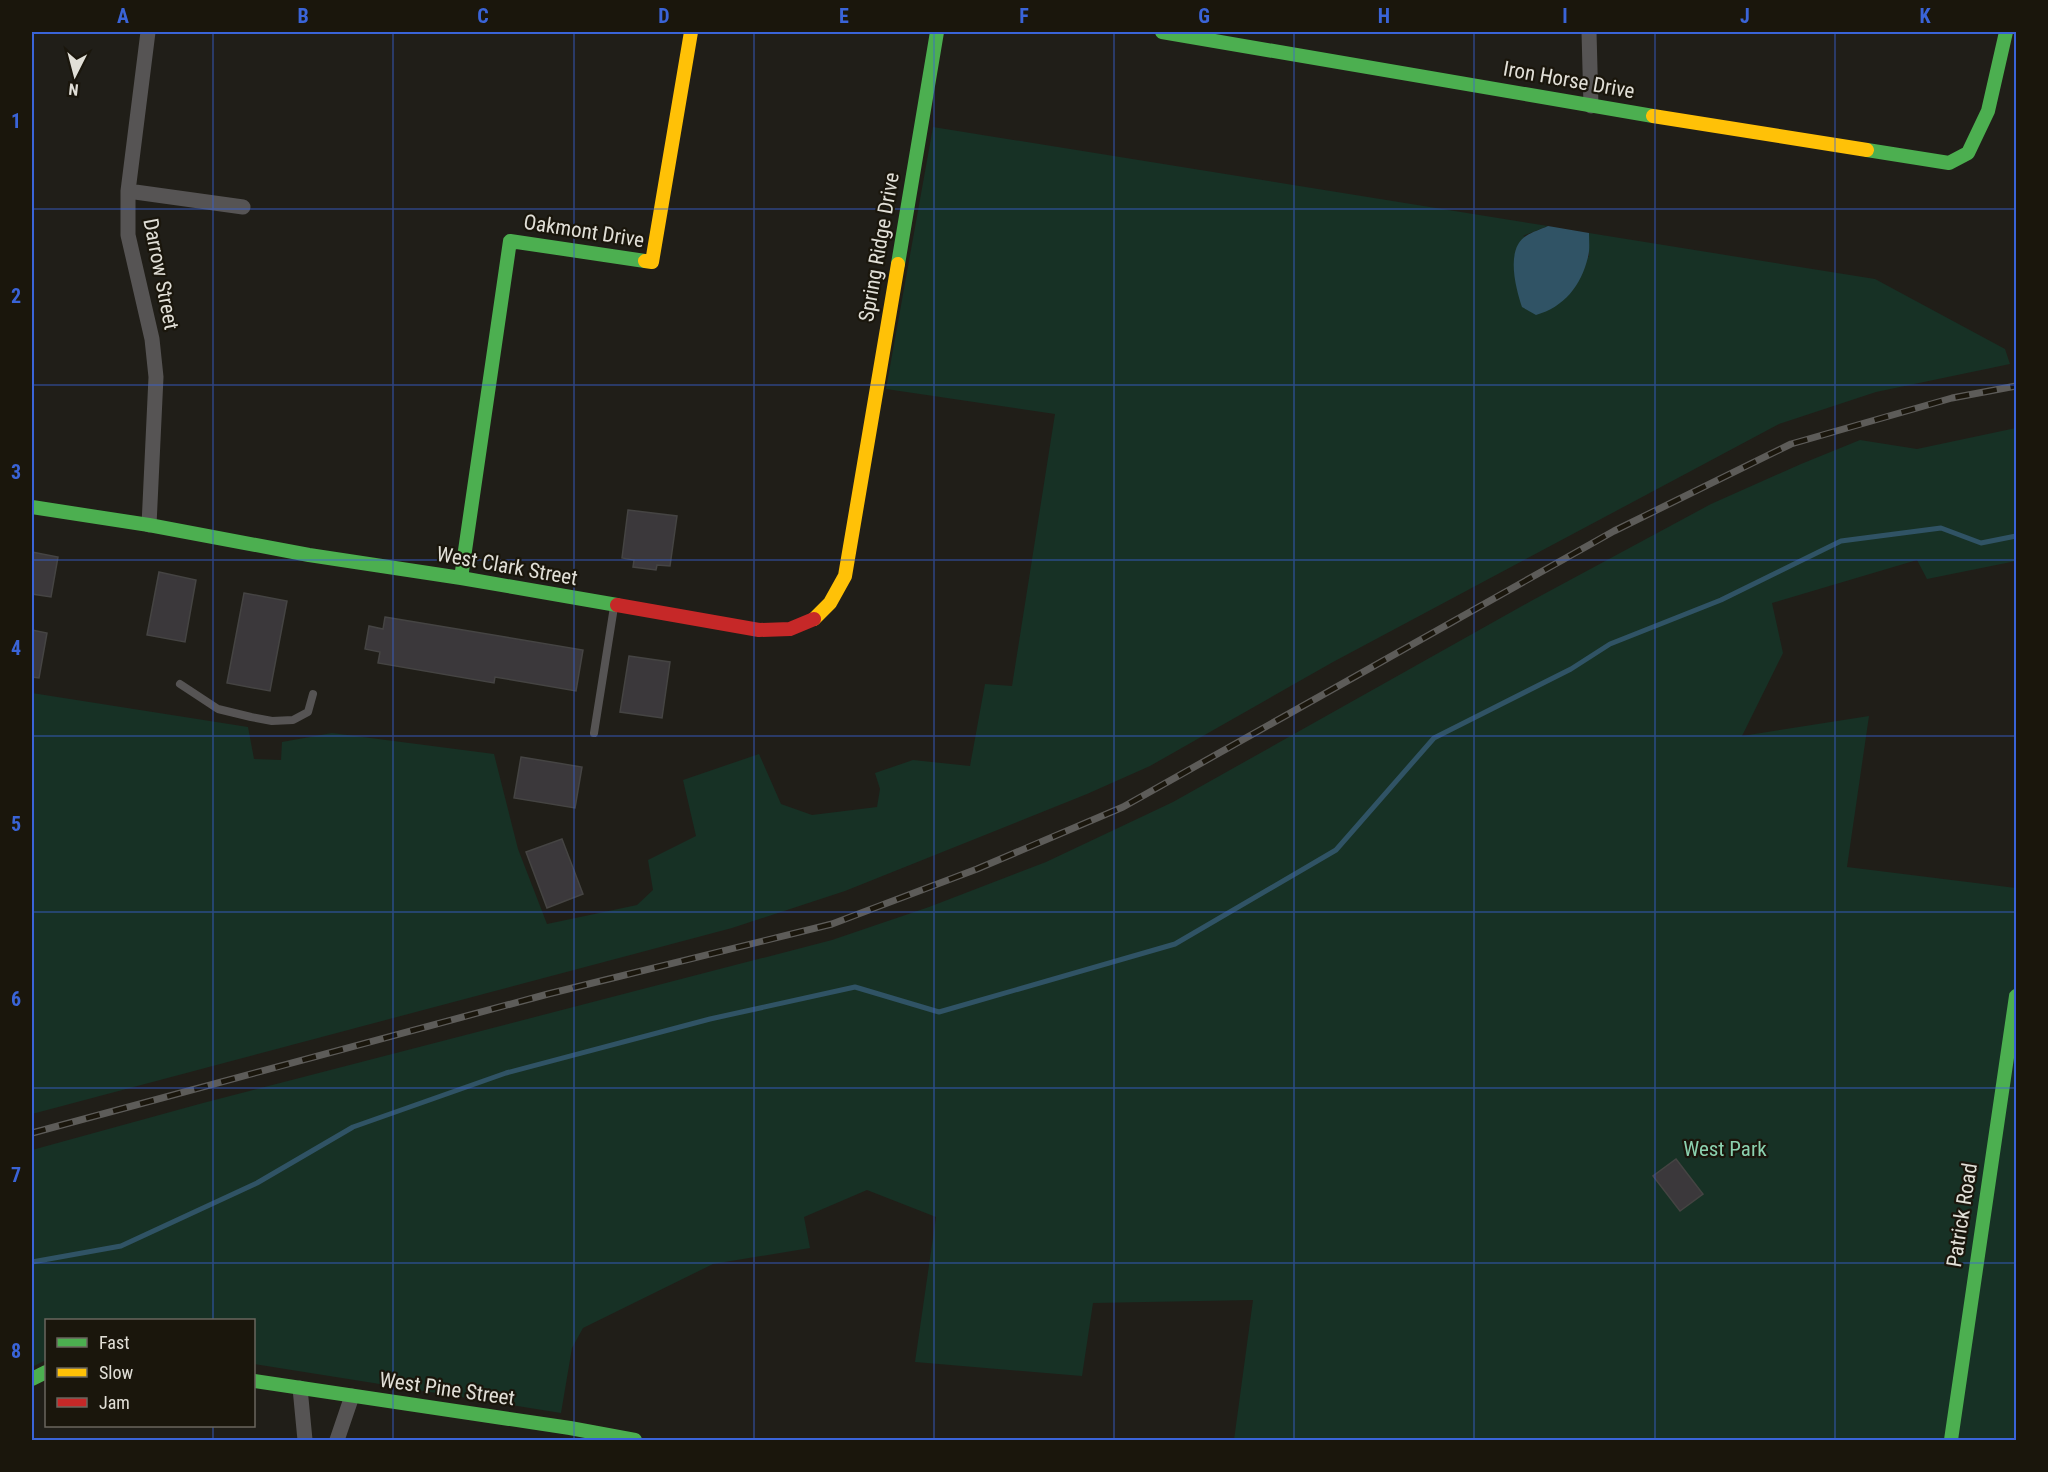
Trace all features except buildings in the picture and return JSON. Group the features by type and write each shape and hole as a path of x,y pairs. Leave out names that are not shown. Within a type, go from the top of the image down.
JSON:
{"street":[{"name":"Darrow Street","path":"148,32 128,191 128,235 152,339 156,377 149,525"},
{"name":"Oakmont Drive","path":"461,578 510,241 652,262 688,32"},
{"name":"Spring Ridge Drive","path":"863,470 937,32"},
{"name":"Iron Horse Drive","path":"1162,32 1591,106 1949,163 1968,153 1988,111 2006,32"},
{"path":"1589,32 1591,106"},
{"path":"128,191 243,207"},
{"name":"West Clark Street","path":"32,507 759,630 784,631 811,622 825,610 836,595 845,576 863,470"},
{"name":"Patrick Road","path":"1951,1440 2016,996"},
{"name":"West Pine Street","path":"255,1380 635,1440"},
{"path":"300,1388 305,1440"},
{"path":"337,1440 352,1396"}],"lane":[{"path":"594,732 614,606"},
{"path":"180,684 218,710 272,721 293,720 308,712 313,694"}],"green space":[{"path":"933,127 1548,226 1523,236 1589,257 1589,233 1875,279 2005,349 2010,364 1876,392 1779,424 1333,662 1150,766 1087,794 845,891 732,928 32,1114 32,693 248,727 254,759 281,760 282,742 332,733 494,754 518,849 547,924 637,905 653,890 648,860 696,836 683,780 759,754 781,804 812,815 877,807 880,789 875,773 913,760 970,766 985,684 1012,686 1055,414 886,389"},
{"name":"West Park","path":"2016,428 2016,561 1927,579 1917,560 1772,603 1783,653 1742,736 1869,716 1847,867 2016,888 2016,1440 1234,1440 1253,1300 1093,1303 1082,1376 915,1362 936,1217 867,1190 804,1217 810,1248 713,1264 583,1328 572,1348 561,1413 255,1364 255,1319 45,1319 45,1360 32,1367 32,1150 203,1103 832,940 929,907 1046,862 1173,802 1531,601 1711,504 1860,440 1917,449"}],"water":[{"path":"1548,226 1589,233 1589,254 1581,277 1570,294 1555,307 1536,315 1522,307 1515,280 1514,259 1520,242 1528,235"}],"waterway":[{"path":"32,1262 121,1246 257,1183 353,1127 506,1073 710,1019 855,987 939,1012 1175,944 1336,850 1434,738 1571,669 1610,644 1721,600 1841,541 1941,528 1981,543 2016,536"}],"railway":[{"path":"32,1133 548,994 832,924 977,869 1123,807 1614,531 1791,444 1952,398 2016,386"}],"traffic: fast":[{"path":"898,264 937,32"},
{"path":"1162,32 1653,116"},
{"path":"1867,150 1949,163 1968,153 1988,111 2006,32"},
{"path":"461,578 510,241 645,261"},
{"path":"32,507 617,605"},
{"path":"1951,1440 2016,996"},
{"path":"32,1379 45,1372"},
{"path":"255,1381 570,1428 635,1440"}],"traffic: slow":[{"path":"645,261 652,262 691,32"},
{"path":"1653,116 1867,150"},
{"path":"814,619 830,603 845,576 898,264"}],"traffic: jam":[{"path":"617,605 759,630 790,629 814,619"}]}
